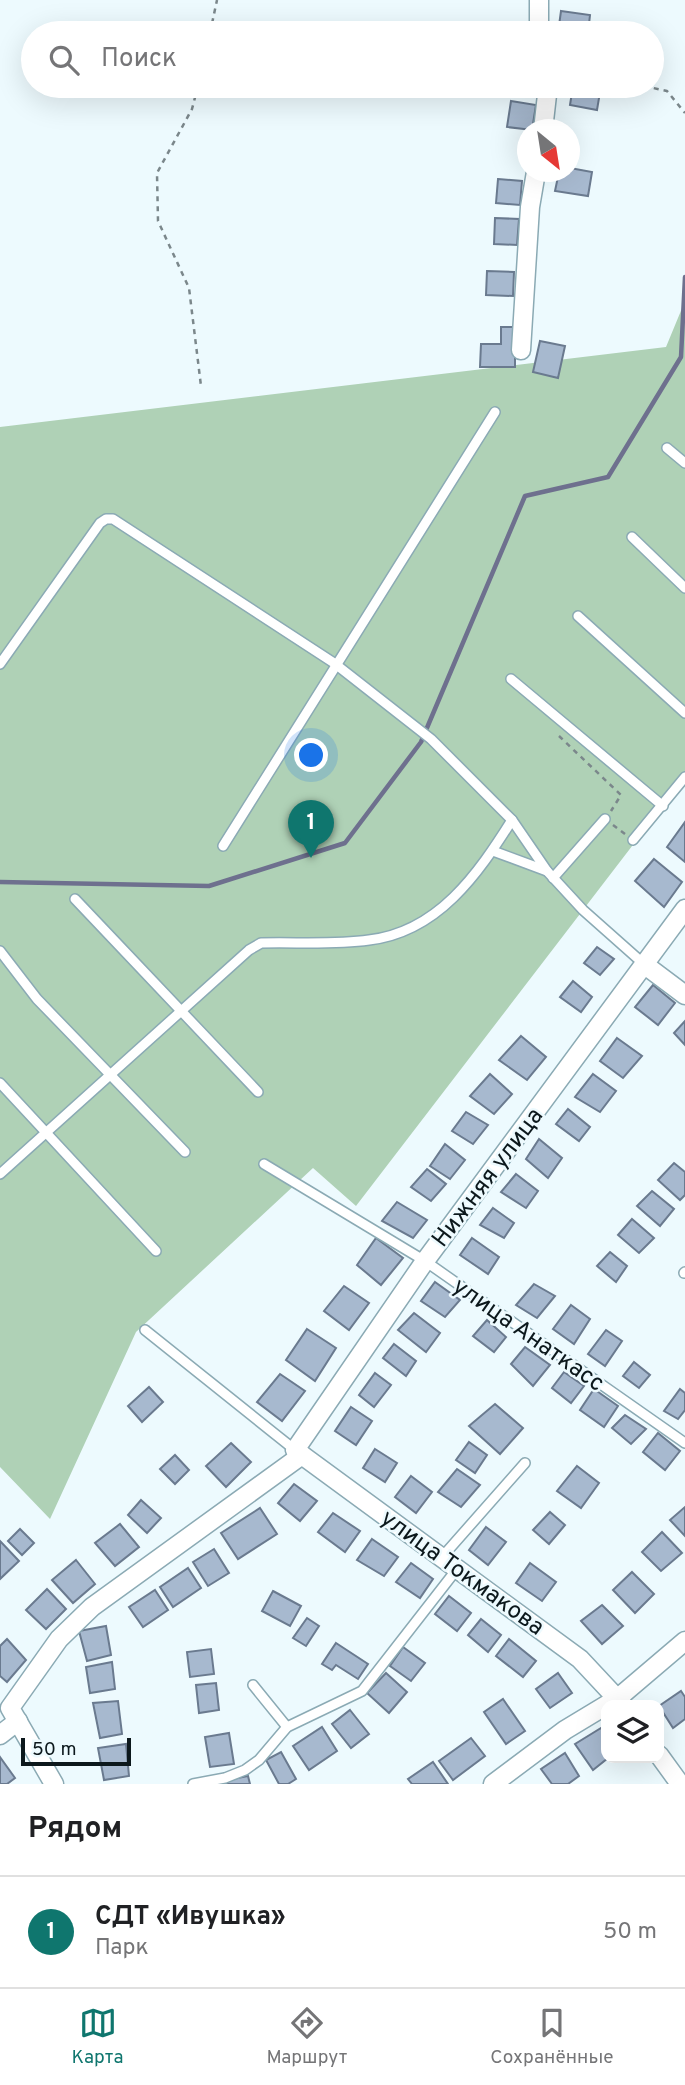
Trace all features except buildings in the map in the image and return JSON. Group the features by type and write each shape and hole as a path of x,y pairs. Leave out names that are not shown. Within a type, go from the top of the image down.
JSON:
{"street":[{"path":"539,0 540,21"},
{"path":"544,119 547,98"},
{"path":"521,350 530,208 534,182"},
{"name":"Нижняя улица","path":"0,1735 10,1709 60,1639 92,1607 298,1452 425,1261 685,909"},
{"path":"645,965 685,995"},
{"name":"улица Токмакова","path":"298,1452 580,1659 618,1700"},
{"path":"622,1700 685,1641"},
{"path":"10,1709 54,1784"},
{"path":"493,1784 565,1730 601,1712"},
{"path":"664,1762 680,1784"}],"lane":[{"path":"223,845 334,663 495,412"},
{"path":"667,448 685,463"},
{"path":"0,663 106,519 113,519 334,663 431,739 512,820 550,875 600,927 645,965"},
{"path":"632,537 685,588"},
{"path":"578,616 685,713"},
{"path":"511,679 663,806"},
{"path":"634,840 685,777"},
{"path":"550,875 605,819"},
{"path":"0,1174 248,950 261,943 369,940 422,922 458,895 493,851 512,820"},
{"path":"493,851 550,875"},
{"path":"75,899 258,1092"},
{"path":"0,951 37,999 185,1152"},
{"path":"0,1083 156,1251"},
{"name":"улица Анаткасс","path":"264,1164 425,1261 685,1443"},
{"path":"145,1331 298,1452"},
{"path":"443,1556 525,1463"},
{"path":"193,1784 225,1778 245,1770 259,1760 286,1727 362,1691 458,1567"},
{"path":"253,1685 286,1727"}],"path":[{"path":"213,21 217,0"},
{"path":"664,90 685,113"},
{"path":"195,98 192,109 157,173 158,221 189,288 201,386"},
{"path":"556,733 621,795 605,819 634,840"}],"green space":[{"path":"685,301 685,777 356,1206 313,1168 136,1332 50,1519 0,1467 0,427 666,347"}],"waterway":[{"path":"0,882 209,886 345,843 421,742 525,496 608,477 681,357 685,277"}],"place":[{"name":"СДТ «Ивушка»","path":"311,858"}]}
